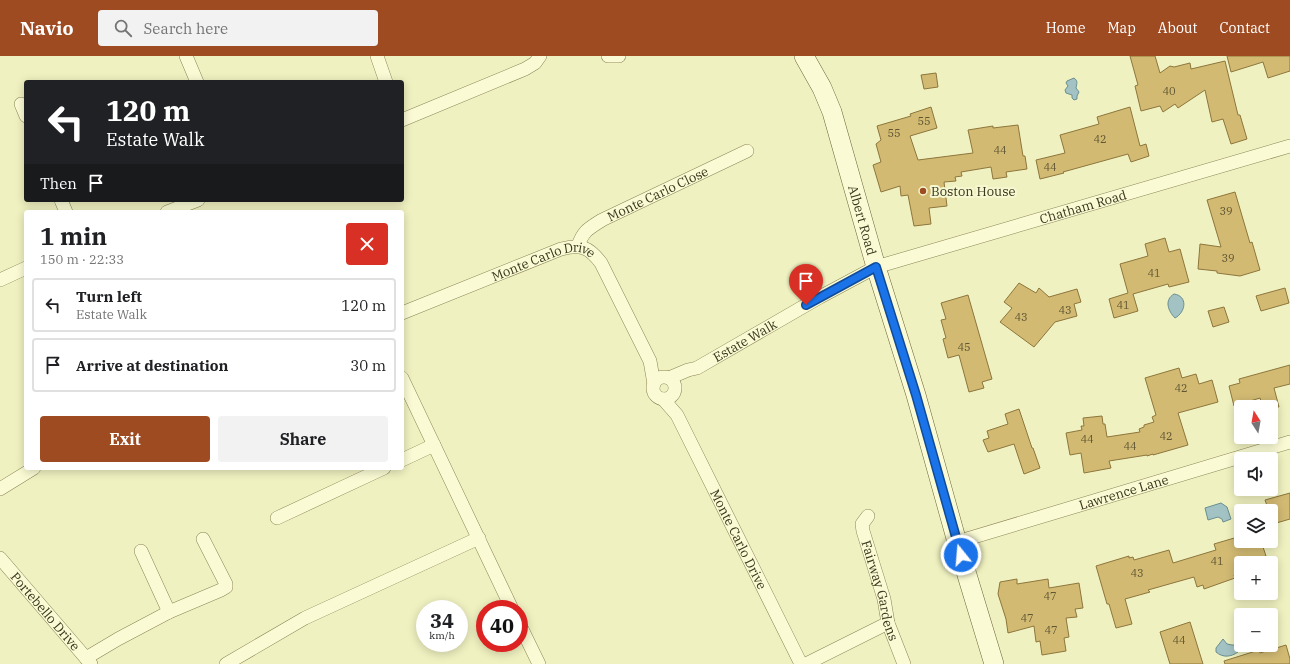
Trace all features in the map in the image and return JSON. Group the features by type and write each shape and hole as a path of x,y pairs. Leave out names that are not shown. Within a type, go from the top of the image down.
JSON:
{"street":[{"path":"186,56 196,80"},
{"path":"377,56 385,80"},
{"path":"404,119 525,68 535,63 540,56"},
{"path":"608,56 619,56"},
{"name":"Albert Road","path":"804,56 822,88 832,112 876,267 916,395 957,542 994,664"},
{"path":"21,104 24,111"},
{"name":"Chatham Road","path":"876,267 1290,146"},
{"name":"Monte Carlo Close","path":"578,246 581,237 588,229 602,220 748,151"},
{"path":"172,210 193,202"},
{"name":"Monte Carlo Drive","path":"404,312 561,248 572,246 585,248 594,253 601,263 650,361 654,384"},
{"name":"Estate Walk","path":"668,377 697,368 820,297 876,267"},
{"path":"0,280 24,269"},
{"name":"Monte Carlo Drive","path":"650,361 668,377"},
{"name":"Estate Walk","path":"675,391 697,368"},
{"path":"668,377 674,383 675,391 670,398 663,399 655,394 653,389 654,384 659,378 668,377"},
{"path":"404,382 508,600"},
{"name":"Monte Carlo Drive","path":"675,391 677,415"},
{"name":"Monte Carlo Drive","path":"663,399 677,415 801,664"},
{"name":"Lawrence Lane","path":"957,542 1290,442"},
{"path":"404,459 434,445"},
{"path":"0,489 31,470"},
{"path":"277,518 380,470"},
{"name":"Fairway Gardens","path":"868,516 862,524 863,531 884,599 888,623 904,664"},
{"path":"226,664 305,618 479,538"},
{"path":"89,661 130,632 169,612 226,587 226,584 203,539"},
{"path":"141,551 169,612"},
{"name":"Portebello Drive","path":"0,558 89,661"},
{"path":"806,664 888,623"},
{"path":"528,641 539,664"}],"water":[{"path":"1074,78 1077,82 1076,88 1079,92 1077,99 1074,100 1072,95 1066,93 1065,90 1068,86 1066,83 1067,81"},
{"path":"1174,294 1179,295 1182,298 1184,304 1181,312 1175,318 1170,312 1168,306 1169,299"},
{"path":"1221,503 1227,507 1231,519 1223,522 1222,519 1218,517 1208,520 1205,508"},
{"path":"1223,639 1227,644 1234,645 1234,652 1238,652 1233,655 1221,655 1216,652 1216,648"}],"building":[{"path":"1130,56 1155,56 1160,73 1170,66 1174,67 1190,63 1191,69 1225,61 1238,115 1240,115 1247,139 1231,144 1223,119 1212,122 1205,90 1178,108 1175,104 1163,112 1160,106 1141,111 1135,86 1138,85"},
{"path":"1227,56 1290,56 1290,71 1268,78 1263,62 1231,72"},
{"path":"936,73 938,87 924,89 921,75"},
{"path":"931,107 937,128 910,136 918,160 973,153 968,130 993,126 993,128 1018,125 1023,156 1025,156 1027,169 1006,172 1007,177 993,179 991,167 961,172 962,176 955,177 956,181 944,182 947,206 929,208 931,224 914,226 908,195 901,196 900,186 881,192 873,165 881,162 876,144 881,140 877,126 911,116 910,114"},
{"path":"1130,107 1140,146 1146,144 1149,156 1131,162 1128,154 1040,179 1036,160 1065,153 1060,135 1099,124 1097,117"},
{"path":"1235,192 1250,243 1252,242 1260,270 1240,276 1198,269 1200,244 1221,247 1207,200"},
{"path":"1165,238 1169,252 1180,249 1189,282 1169,287 1168,284 1133,294 1138,311 1114,318 1109,299 1128,293 1120,264 1148,256 1145,244"},
{"path":"1019,283 1036,293 1039,288 1049,297 1077,289 1081,302 1074,304 1077,316 1055,322 1034,347 1000,322 1012,308 1004,302"},
{"path":"1285,288 1289,303 1261,311 1256,296"},
{"path":"968,295 992,379 982,382 984,388 969,392 959,355 948,358 943,339 946,338 941,320 946,319 941,303"},
{"path":"1224,307 1229,322 1213,327 1208,311"},
{"path":"1290,365 1290,384 1274,388 1277,400 1261,400 1260,398 1254,400 1234,400 1234,406 1229,386 1240,383 1239,379"},
{"path":"1179,368 1182,378 1196,374 1199,384 1212,380 1218,402 1178,413 1188,445 1153,455 1109,461 1111,468 1084,473 1081,453 1070,455 1066,433 1082,430 1081,426 1084,426 1083,418 1102,416 1107,437 1140,432 1139,429 1144,427 1144,425 1154,422 1152,417 1156,415 1145,378"},
{"path":"1019,409 1040,468 1024,474 1014,444 988,452 983,440 989,438 987,431 1008,424 1005,414"},
{"path":"1290,493 1290,519 1278,523 1278,504 1266,504 1265,500"},
{"path":"1234,538 1234,548 1263,548 1266,556 1234,556 1234,578 1204,589 1203,585 1197,587 1194,577 1148,590 1150,592 1125,599 1132,624 1116,628 1096,566 1129,556 1129,558 1133,557 1134,560 1169,550 1173,563 1216,550 1214,544"},
{"path":"1017,579 1017,584 1048,579 1049,588 1079,583 1083,608 1075,609 1077,617 1066,618 1069,637 1064,638 1066,651 1042,655 1040,641 1036,642 1034,626 1008,633 1006,619 998,594 1000,582"},
{"path":"1190,622 1203,664 1170,664 1160,632"},
{"path":"1286,645 1290,664 1225,664 1224,661 1253,652 1278,652 1278,647"}],"place":[{"name":"Boston House","path":"923,191"}],"route":[{"path":"806,305 876,267 916,395 961,555"}]}
